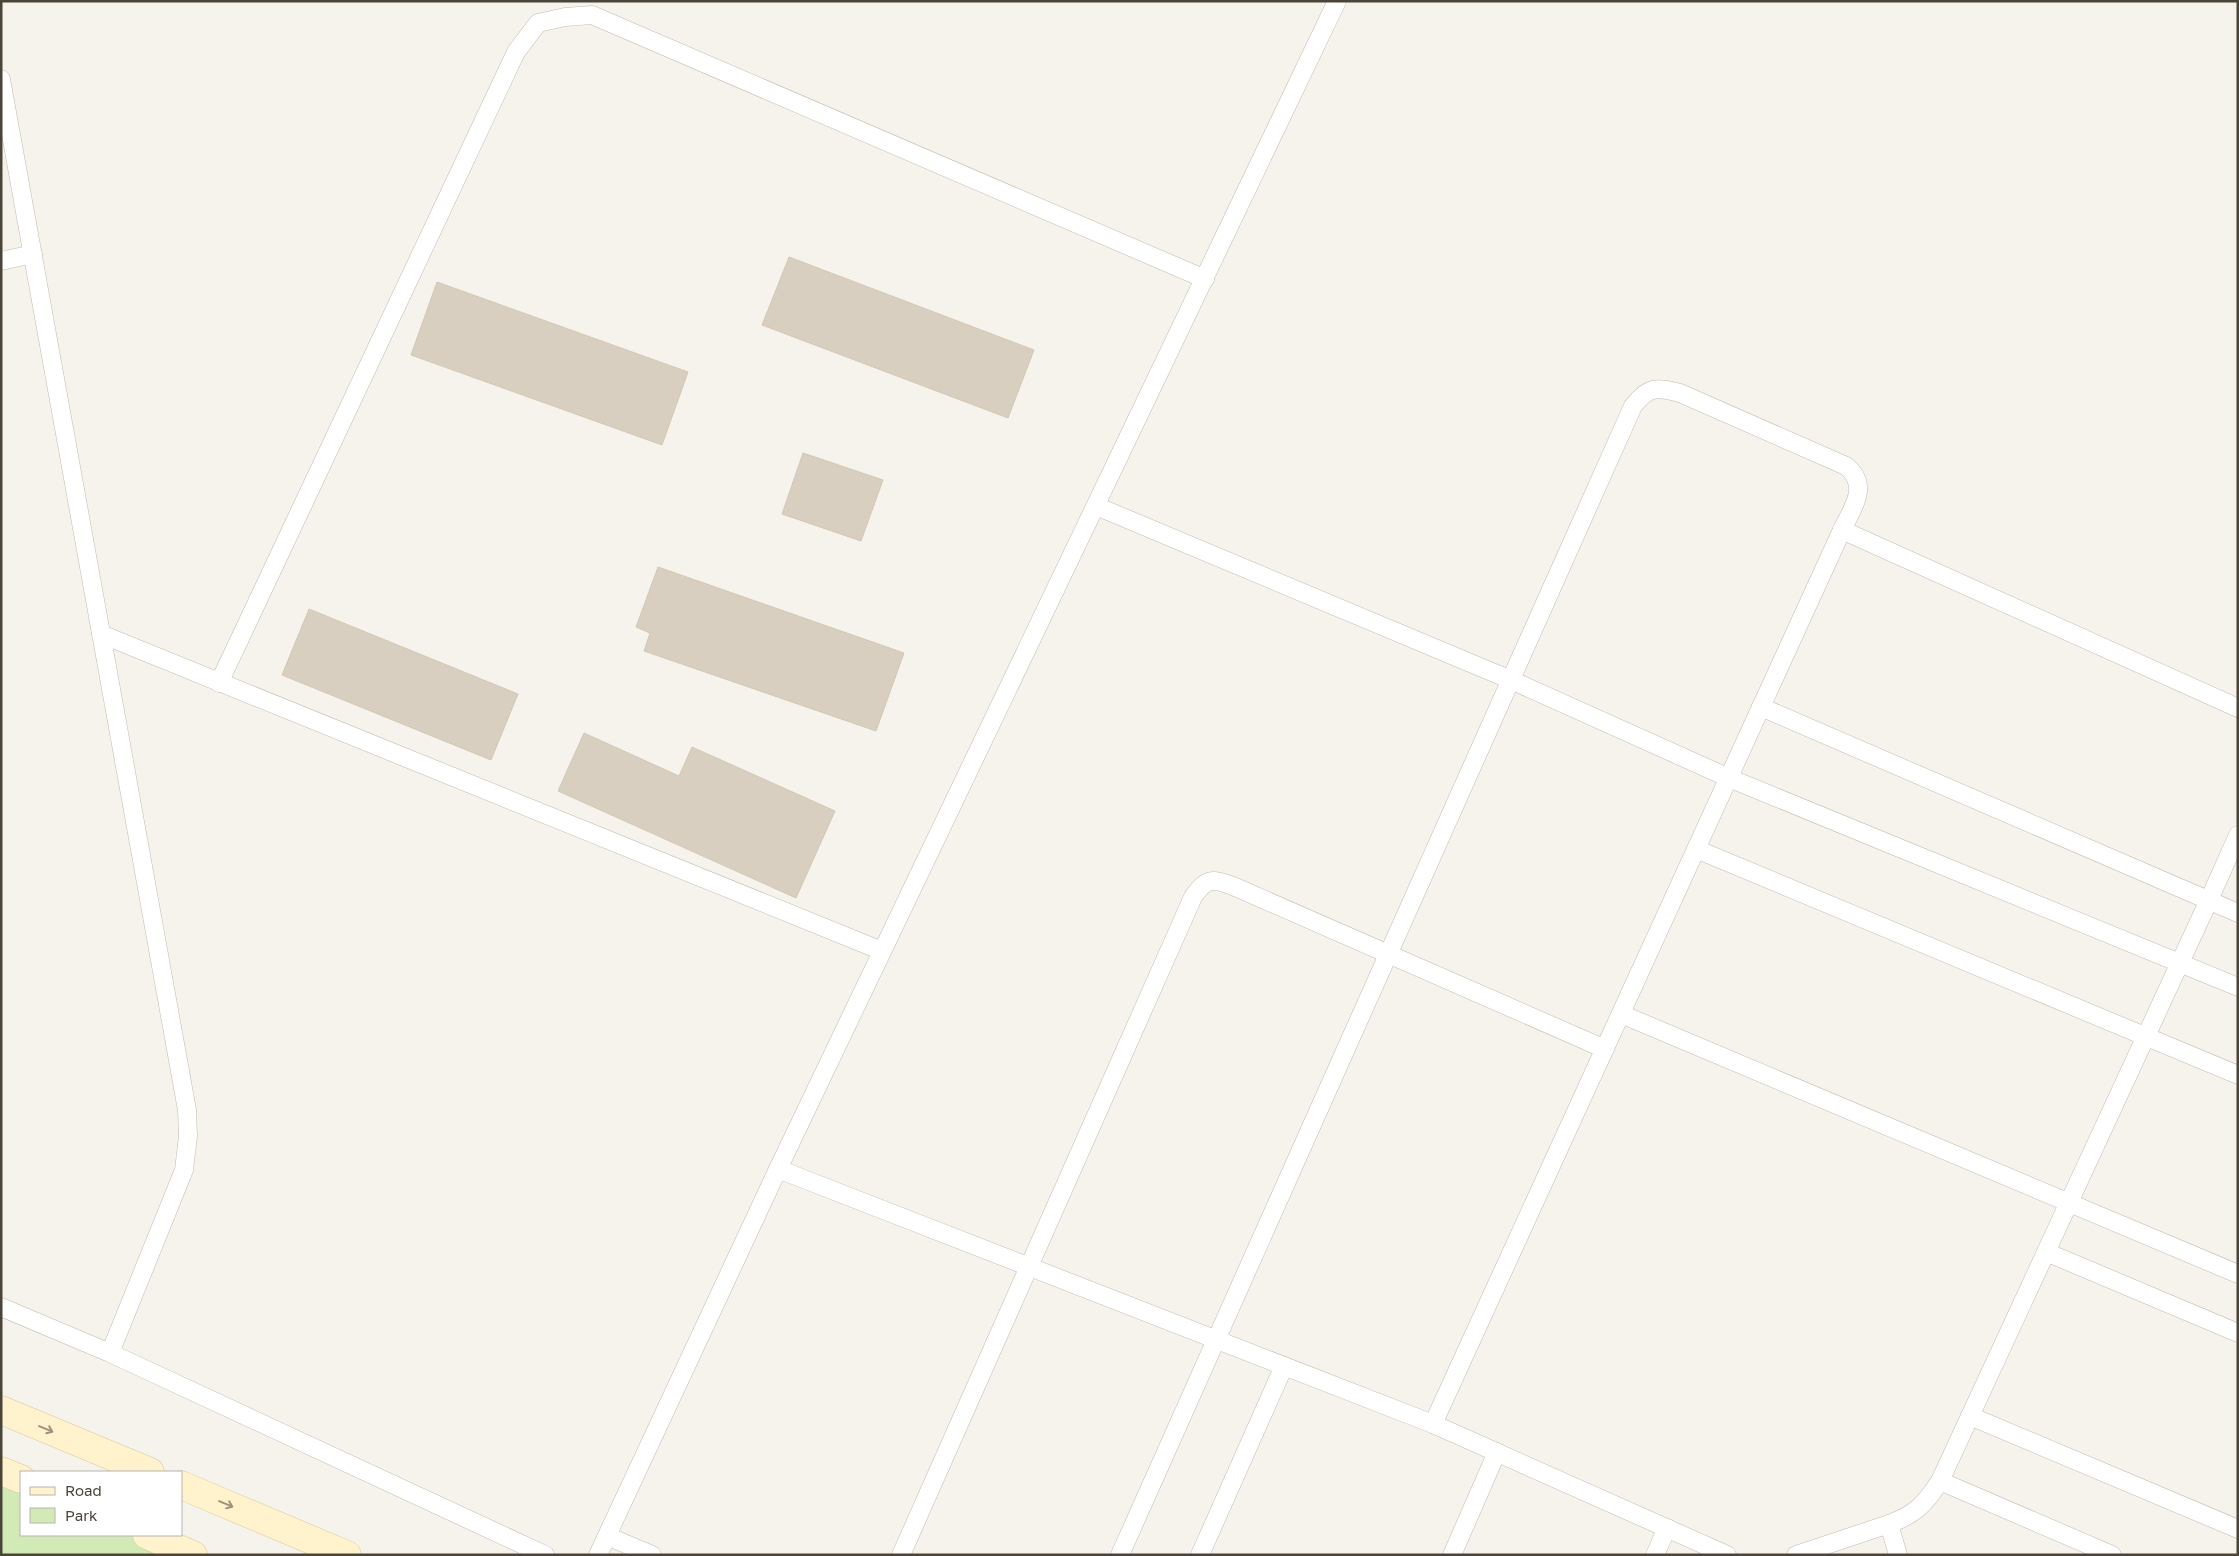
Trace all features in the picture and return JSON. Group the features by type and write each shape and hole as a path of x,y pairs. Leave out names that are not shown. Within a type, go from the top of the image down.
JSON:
{"street":[{"path":"1,1410 148,1471"},
{"path":"1,1470 20,1479"},
{"path":"182,1486 347,1555"},
{"path":"149,1536 193,1555"}],"lane":[{"path":"598,1555 778,1169 1337,1"},
{"path":"219,683 516,52 538,23 565,16 592,15 1204,279"},
{"path":"1,79 187,1110 188,1136 184,1170 110,1353"},
{"path":"1,261 33,254"},
{"path":"1120,1555 1633,406 1643,393 1659,387 1680,393 1846,466 1854,473 1859,485 1858,494 1434,1424"},
{"path":"1096,506 1511,680 1729,778 2238,987"},
{"path":"1842,530 2238,708"},
{"path":"101,634 882,951"},
{"path":"1761,707 2238,912"},
{"path":"1796,1555 1907,1518 1926,1503 1940,1481 2238,834"},
{"path":"1696,849 2238,1075"},
{"path":"901,1555 1188,906 1202,884 1214,879 1233,886 1605,1049"},
{"path":"1620,1014 2238,1274"},
{"path":"778,1169 1434,1424 1667,1528 1709,1551 1728,1555"},
{"path":"2046,1252 2238,1333"},
{"path":"1,1307 110,1353 546,1555"},
{"path":"1200,1555 1284,1366"},
{"path":"1970,1416 2238,1529"},
{"path":"1452,1555 1496,1452"},
{"path":"1940,1481 2112,1555"},
{"path":"1889,1524 1898,1555"},
{"path":"1655,1555 1667,1528"},
{"path":"607,1536 652,1555"}],"green space":[{"path":"1,1474 20,1483 20,1536 142,1536 186,1555 1,1555"}],"building":[{"path":"789,257 1034,350 1008,418 762,325"},
{"path":"437,282 688,372 662,445 411,355"},
{"path":"803,453 883,480 861,541 782,514"},
{"path":"658,567 904,653 876,731 644,651 650,633 636,627"},
{"path":"309,609 518,694 491,760 282,675"},
{"path":"584,733 679,776 692,747 835,811 796,898 558,791"}]}
